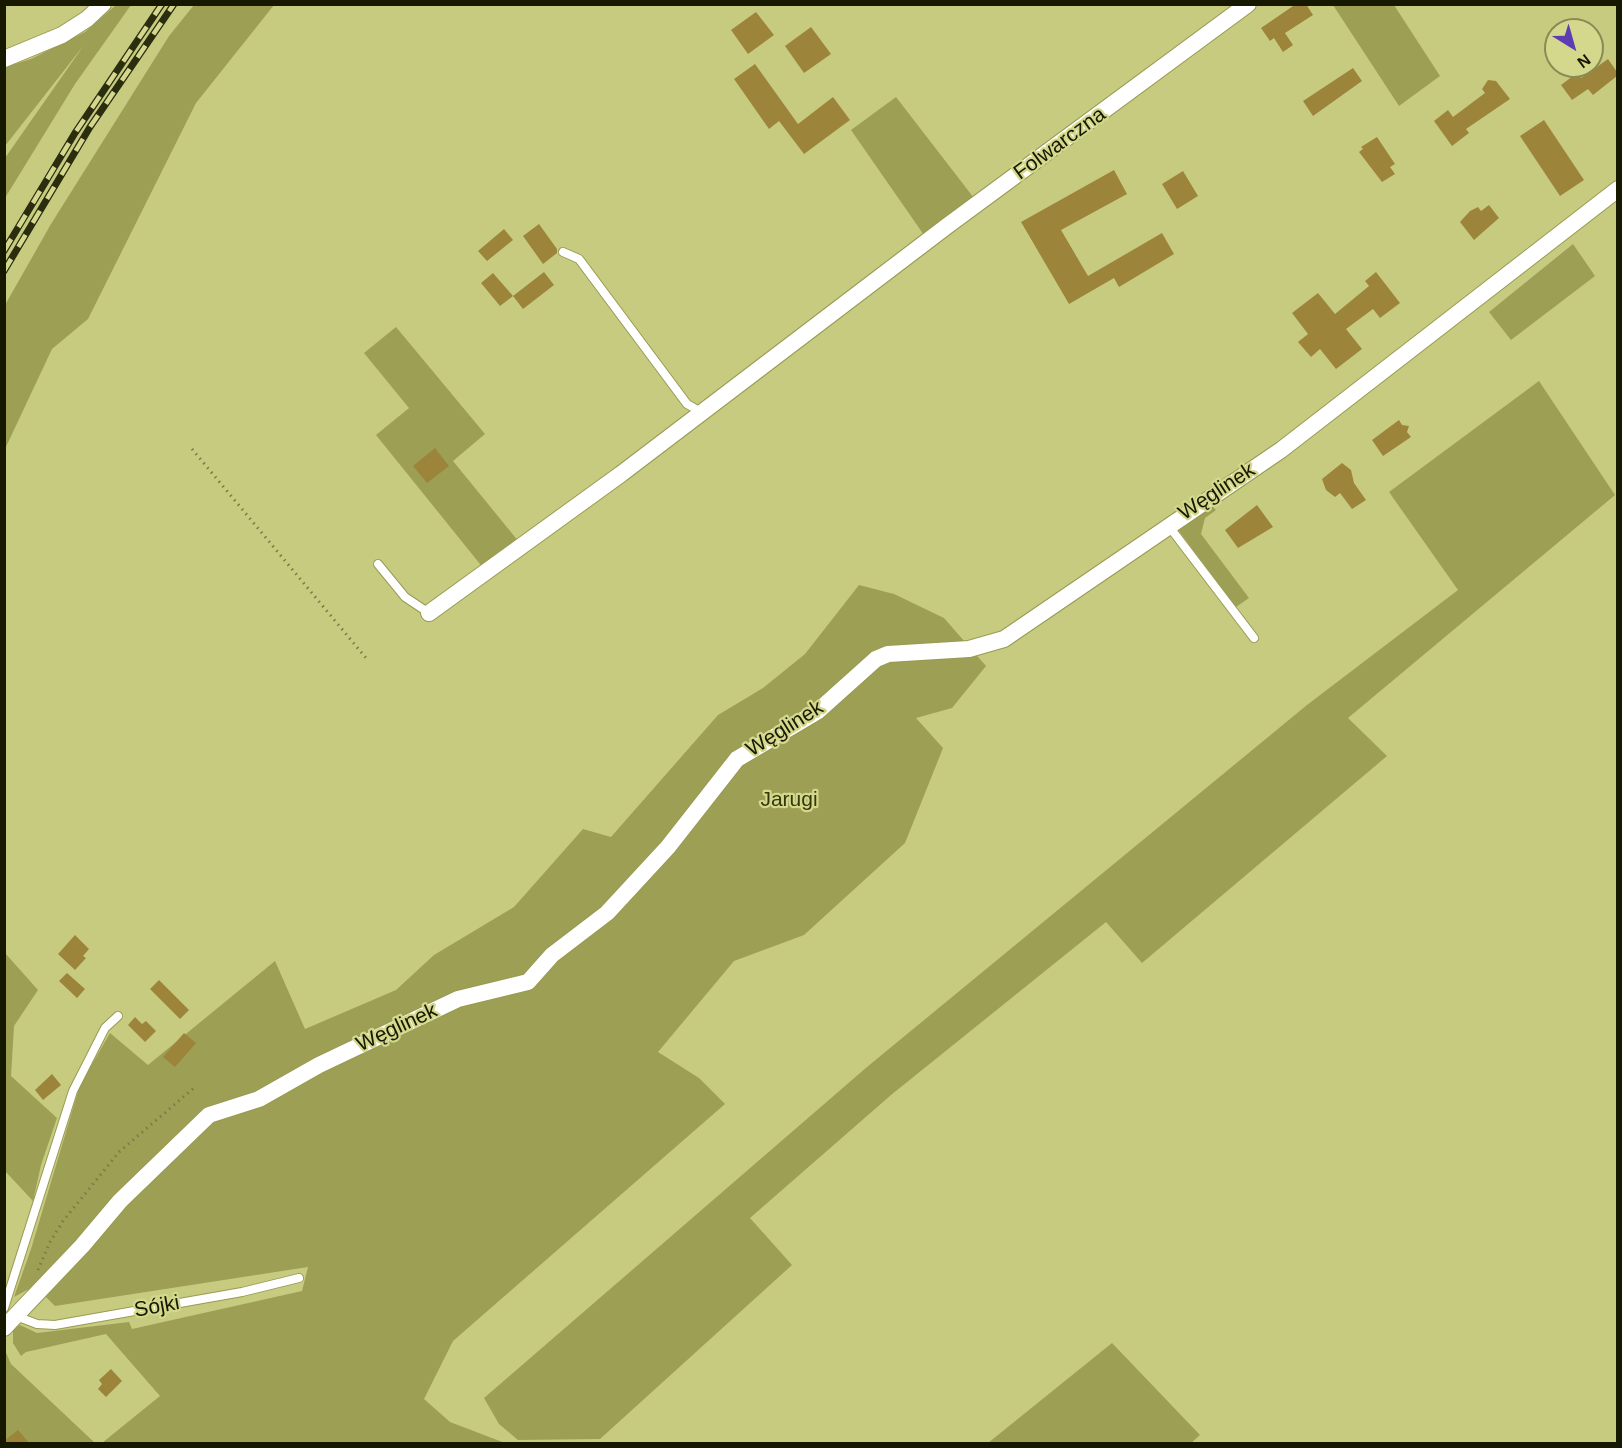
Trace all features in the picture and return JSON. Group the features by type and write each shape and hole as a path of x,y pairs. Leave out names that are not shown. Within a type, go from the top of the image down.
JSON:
{"street":[{"path":"4,59 62,35 87,19 103,4"},
{"name":"Folwarczna","path":"429,613 1248,4"},
{"name":"Węglinek","path":"7,1320 82,1246 120,1201 209,1114 259,1099 319,1065 458,999 528,982 552,955 608,913 668,847 737,759 818,711 876,659 888,654 969,649 1004,639 1167,525 1281,450 1617,189"}],"lane":[{"path":"563,252 579,259 687,404 701,412"},
{"path":"1167,525 1254,638"},
{"path":"378,564 405,597 429,613"},
{"path":"7,1320 74,1092 105,1028 118,1016"},
{"name":"Sójki","path":"7,1320 55,1324 242,1292 300,1278"}],"path":[{"path":"192,449 366,658"},
{"path":"37,1272 50,1242 63,1221 119,1152 195,1087"}],"green space":[{"path":"116,5 131,5 75,84 5,198 5,158 84,45 5,146 5,67 31,59 85,32"},
{"path":"194,5 274,5 196,103 88,319 52,349 5,449 5,305 51,224 169,36"},
{"path":"1333,5 1394,5 1440,76 1399,106"},
{"path":"896,97 977,202 926,238 851,130"},
{"path":"1573,244 1595,276 1511,340 1489,312"},
{"path":"396,327 485,434 453,461 519,542 484,569 376,435 409,408 364,353"},
{"path":"1539,381 1615,495 1348,718 1387,756 1142,963 1106,922 891,1095 750,1218 792,1265 600,1439 518,1440 499,1424 484,1398 867,1067 1307,705 1458,590 1389,492"},
{"path":"1209,504 1216,510 1205,518 1201,534 1249,598 1236,607 1176,527"},
{"name":"Jarugi","path":"859,585 894,594 944,618 986,666 952,708 916,718 943,748 905,843 804,935 734,961 658,1052 699,1078 725,1104 453,1341 424,1399 450,1422 505,1443 102,1443 160,1396 106,1334 26,1352 21,1356 13,1343 13,1329 20,1325 37,1333 129,1322 132,1329 302,1291 308,1267 55,1306 46,1297 27,1290 14,1297 31,1249 80,1085 110,1033 148,1065 275,961 305,1029 396,990 434,955 514,907 583,829 611,837 718,715 763,688 805,654"},
{"path":"5,953 38,990 14,1026 11,1076 57,1118 41,1165 33,1201 5,1171"},
{"path":"1112,1343 1200,1435 1190,1444 988,1443"},
{"path":"4,1348 11,1364 95,1443 5,1443"}],"building":[{"path":"1296,4 1306,4 1313,15 1285,33 1293,45 1283,52 1274,38 1270,41 1261,28"},
{"path":"756,12 774,35 748,54 731,30"},
{"path":"811,27 831,54 804,73 785,46"},
{"path":"1608,59 1617,72 1617,76 1593,95 1588,89 1572,100 1561,85 1570,78 1604,78 1604,62"},
{"path":"755,64 798,124 833,97 850,120 804,154 779,121 769,129 734,79"},
{"path":"1353,68 1362,81 1313,116 1303,101"},
{"path":"1488,80 1496,81 1510,99 1466,129 1469,133 1452,146 1434,121 1448,110 1453,117 1485,93 1482,89"},
{"path":"1544,120 1584,180 1560,196 1520,136"},
{"path":"1377,137 1395,164 1390,167 1395,174 1382,182 1359,152 1363,149 1361,147"},
{"path":"1114,170 1127,194 1061,230 1088,276 1162,233 1174,254 1119,287 1114,278 1069,304 1021,222"},
{"path":"1183,171 1198,196 1177,209 1162,184"},
{"path":"1489,205 1499,218 1474,240 1460,222 1470,211 1478,207 1481,211"},
{"path":"539,224 557,249 557,253 543,264 523,236"},
{"path":"504,229 513,240 487,261 478,251"},
{"path":"544,272 554,285 523,309 513,296"},
{"path":"1376,272 1400,303 1380,318 1373,309 1346,329 1362,349 1336,369 1320,349 1311,357 1298,342 1308,334 1292,313 1318,293 1335,314 1369,286 1365,281"},
{"path":"493,273 513,296 500,306 481,283"},
{"path":"1399,420 1402,425 1409,426 1407,432 1411,437 1383,456 1372,440"},
{"path":"435,448 449,466 427,483 413,466"},
{"path":"1342,463 1351,470 1354,483 1366,500 1352,509 1340,493 1335,497 1326,490 1322,479"},
{"path":"1257,505 1273,527 1238,548 1225,530"},
{"path":"75,935 89,949 83,956 86,958 75,970 58,954"},
{"path":"67,973 85,989 77,998 59,981"},
{"path":"159,980 189,1010 180,1019 150,989"},
{"path":"135,1017 142,1024 146,1021 156,1031 145,1042 128,1025"},
{"path":"184,1033 196,1043 175,1067 163,1057"},
{"path":"52,1074 61,1085 43,1100 35,1090"},
{"path":"111,1369 122,1381 106,1397 98,1389 102,1384 99,1380"},
{"path":"18,1430 29,1443 4,1443 4,1441"}],"railway":[{"path":"4,251 75,133 162,4"},
{"path":"4,271 90,127 174,4"}]}
